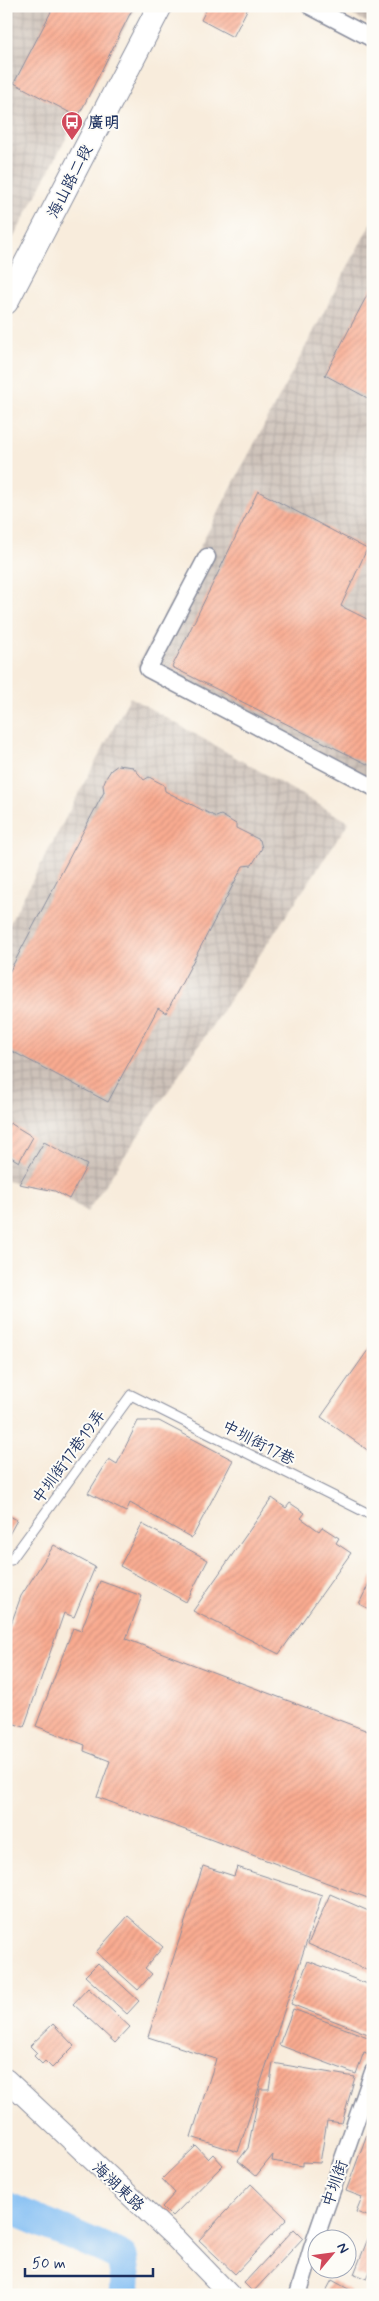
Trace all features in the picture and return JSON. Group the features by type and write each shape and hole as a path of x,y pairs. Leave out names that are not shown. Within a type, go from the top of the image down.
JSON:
{"main road":[{"name":"海山路二段","path":"6,302 160,6"}],"street":[{"path":"310,6 373,39"},
{"path":"207,557 148,669 373,787"},
{"name":"中圳街","path":"298,2295 312,2248 373,2072"},
{"name":"海湖東路","path":"6,2079 175,2238 230,2295"}],"lane":[{"name":"中圳街17巷","path":"131,1395 373,1516"},
{"name":"中圳街17巷19弄","path":"11,1560 131,1395"}],"shaded area":[{"path":"6,6 136,6 6,252"},
{"path":"358,6 373,6 373,26 353,15"},
{"path":"373,219 373,792 137,666"},
{"path":"130,697 349,822 87,1212 55,1191 6,1181 6,930"}],"building":[{"path":"54,6 134,6 78,117 14,83"},
{"path":"208,6 249,6 233,37 201,20"},
{"path":"373,284 373,401 325,375"},
{"path":"258,491 367,549 341,606 373,622 373,767 172,667"},
{"path":"118,765 133,767 144,780 149,777 164,785 165,791 216,817 221,815 236,824 236,828 260,840 262,848 252,865 243,866 166,1013 158,1008 108,1102 6,1048 6,978 104,792 103,785 106,778 111,770"},
{"path":"10,1123 33,1137 19,1162 6,1154 6,1129"},
{"path":"44,1142 87,1165 69,1199 55,1191 19,1184"},
{"path":"373,1343 373,1454 321,1417"},
{"path":"138,1421 159,1421 233,1460 192,1538 130,1503 126,1512 88,1493 109,1459 117,1464"},
{"path":"272,1498 286,1508 290,1503 305,1513 301,1518 319,1531 322,1527 339,1538 336,1543 351,1553 279,1654 193,1611"},
{"path":"6,1514 17,1520 6,1540"},
{"path":"142,1524 208,1560 186,1602 120,1566"},
{"path":"54,1545 95,1567 74,1617 64,1613 24,1727 6,1721 6,1638 21,1596"},
{"path":"373,1575 373,1611 359,1604"},
{"path":"100,1581 142,1596 126,1639 373,1733 373,1900 97,1797 110,1761 84,1751 85,1745 36,1726 73,1628 81,1631"},
{"path":"203,1866 234,1876 237,1867 322,1895 238,2152 191,2137 216,2059 148,2037"},
{"path":"330,1894 373,1913 373,1973 308,1944"},
{"path":"128,1916 163,1947 145,1968 152,1974 138,1990 96,1952"},
{"path":"308,1961 373,1986 373,2036 291,2004"},
{"path":"98,1963 139,2001 127,2014 85,1976"},
{"path":"88,1988 130,2027 115,2043 73,2004"},
{"path":"293,2009 373,2039 369,2054 364,2052 356,2074 279,2045"},
{"path":"53,2024 74,2046 52,2068 45,2061 42,2064 34,2056 37,2053 30,2046"},
{"path":"273,2063 355,2077 342,2123 327,2121 320,2163 303,2162 303,2166 272,2161 273,2155 256,2176 238,2161 248,2148 260,2089 269,2089"},
{"path":"373,2118 373,2218 356,2212 362,2197 346,2191"},
{"path":"196,2146 208,2159 213,2154 223,2165 172,2217 162,2207 175,2193 162,2179"},
{"path":"251,2184 287,2219 235,2274 199,2240"},
{"path":"373,2226 373,2263 367,2279 356,2275 356,2269"},
{"path":"294,2229 303,2238 253,2292 244,2283"},
{"path":"332,2280 352,2291 350,2295 324,2295"}],"waterway":[{"path":"6,2207 122,2257 126,2281 125,2295"}],"place":[{"name":"廣明","path":"72,141"}]}
